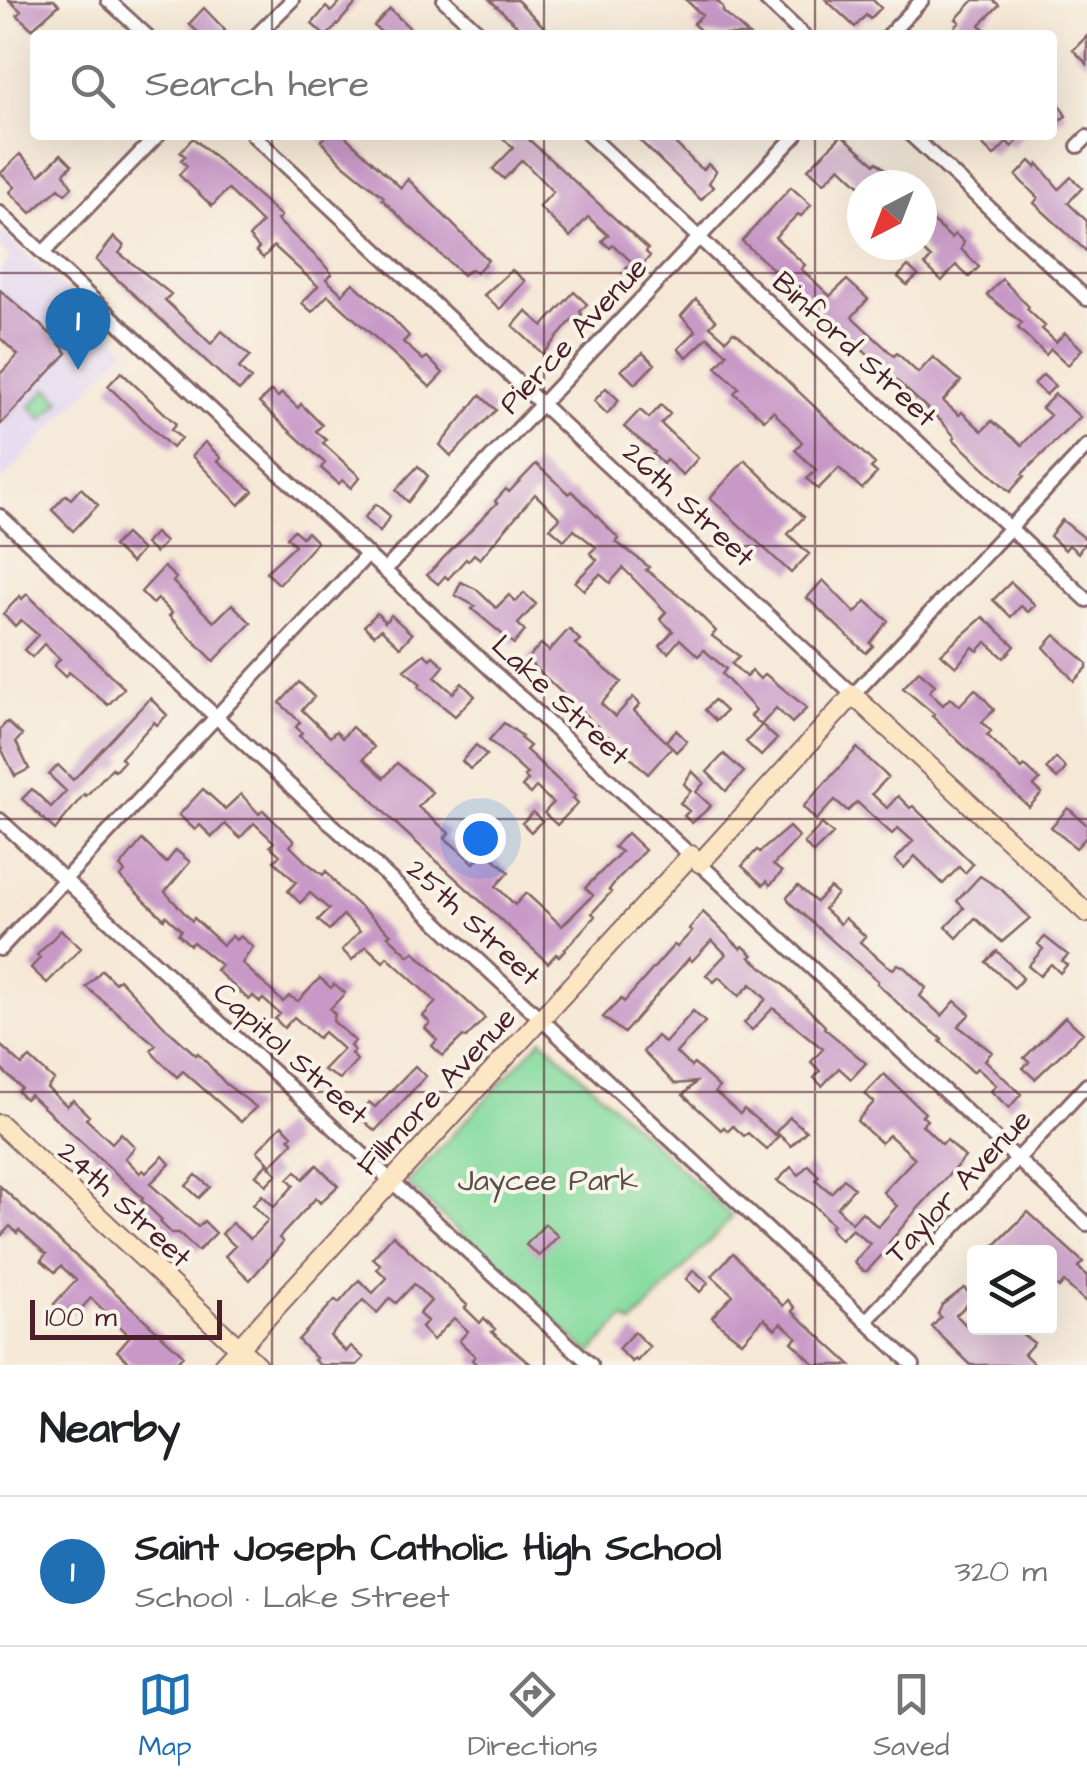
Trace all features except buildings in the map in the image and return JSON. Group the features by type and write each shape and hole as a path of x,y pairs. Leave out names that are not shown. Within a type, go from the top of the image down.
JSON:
{"street":[{"path":"108,0 141,30"},
{"path":"262,30 292,0"},
{"path":"444,0 477,30"},
{"path":"766,0 799,30"},
{"path":"894,30 922,0"},
{"path":"43,253 153,140"},
{"name":"26th Street","path":"258,140 1087,913"},
{"name":"Binford Street","path":"594,140 1087,600"},
{"name":"Pierce Avenue","path":"386,570 791,140"},
{"path":"916,140 1087,300"},
{"name":"Lake Street","path":"0,213 1087,1224"},
{"name":"Fillmore Avenue","path":"222,1365 540,1018 1087,446"},
{"name":"25th Street","path":"0,516 906,1362"},
{"path":"0,949 368,554"},
{"name":"Capitol Street","path":"0,820 591,1365"},
{"name":"Taylor Avenue","path":"866,1321 1087,1084"},
{"name":"24th Street","path":"0,1124 257,1365"}],"shaded area":[{"path":"0,231 127,348 0,483 0,425 67,353 0,290 0,270 11,258 0,248"}],"green space":[{"path":"48,388 61,400 43,420 30,407"},
{"name":"Jaycee Park","path":"542,1039 732,1217 632,1324 624,1318 590,1354 407,1184"}],"place":[{"name":"Saint Joseph Catholic High School","path":"78,370"}]}
